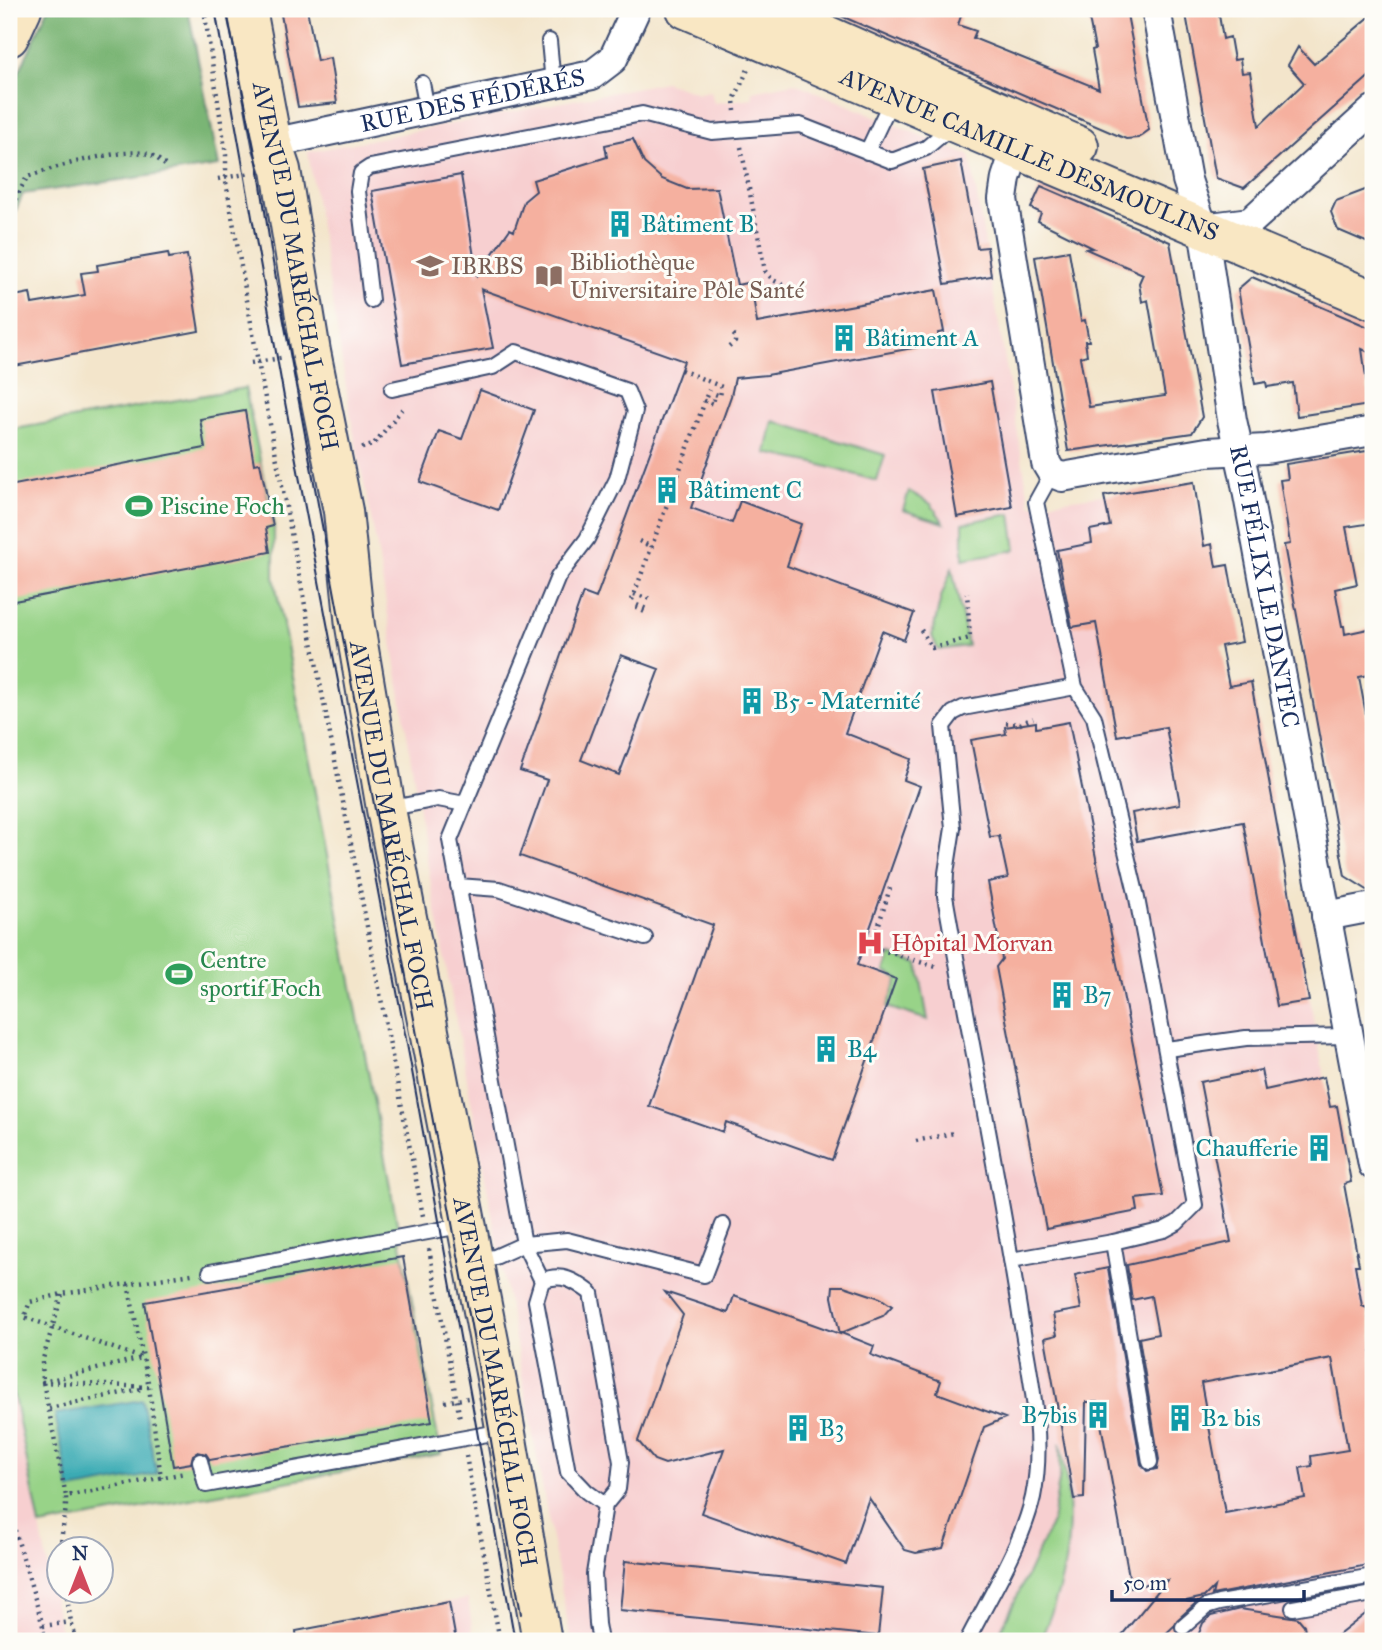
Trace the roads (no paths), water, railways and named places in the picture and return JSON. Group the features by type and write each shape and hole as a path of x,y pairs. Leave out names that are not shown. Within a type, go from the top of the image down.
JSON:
{"main road":[{"path":"9,37 22,9"},
{"name":"AVENUE DU MARÉCHAL FOCH","path":"247,9 272,143 281,170 343,511 355,625 386,809 470,1243 542,1641"},
{"name":"AVENUE CAMILLE DESMOULINS","path":"686,9 901,84 1198,212 1373,300"},
{"name":"AVENUE CAMILLE DESMOULINS","path":"767,9 901,84 956,123 1020,135"},
{"name":"AVENUE CAMILLE DESMOULINS","path":"1198,212 1250,222 1373,273"}],"street":[{"name":"RUE DES FÉDÉRÉS","path":"272,143 424,96 553,83 592,75 613,59 636,9"},
{"name":"RUE FÉLIX LE DANTEC","path":"1156,9 1198,212 1238,450 1373,1166"},
{"path":"1250,222 1373,110"},
{"path":"1020,135 1003,199 1046,463 1052,473 1062,477 1207,452 1266,449 1373,431"},
{"path":"1326,916 1373,907"}],"lane":[{"path":"549,41 553,83"},
{"path":"867,152 901,84"},
{"path":"371,300 358,191 361,173 370,167 642,114 712,132 800,124 892,161 926,148 956,123"},
{"path":"392,389 493,367 516,352 627,391 635,411 617,479 587,539 558,578 450,840 524,1244 542,1280"},
{"path":"1011,1260 1164,1230 1177,1223 1195,1205 1136,893 1094,717 1075,687 1036,502 1052,473"},
{"path":"967,1641 1018,1538 1032,1497 1038,1453 1037,1420 1011,1260 945,896 953,828 943,726 953,713 962,708 1075,687"},
{"path":"386,809 438,799 465,804"},
{"path":"458,886 499,889 645,938"},
{"path":"1167,1049 1246,1038 1348,1036"},
{"path":"210,1272 426,1231 470,1243 495,1257 524,1244 567,1240 704,1275 723,1225"},
{"path":"1113,1242 1150,1462"},
{"path":"542,1280 553,1276 576,1281 591,1293 621,1462 618,1489 605,1505 594,1574 600,1641"},
{"path":"542,1280 536,1301 568,1472 587,1492 605,1505"},
{"path":"201,1466 206,1485 505,1431"},
{"path":"1183,1627 1206,1607 1219,1603 1373,1576"},
{"path":"1293,1608 1373,1594"}],"water":[{"path":"142,1400 157,1474 70,1490 55,1414"}],"tram line":[{"path":"215,9 284,397 410,1060 515,1641"},
{"path":"226,9 259,172 272,257 471,1325 521,1614"}],"place":[{"name":"Bâtiment B","path":"620,224"},
{"name":"IBRBS","path":"430,266"},
{"name":"Bibliothèque Universitaire Pôle Santé","path":"549,276"},
{"name":"Bâtiment A","path":"844,338"},
{"name":"Bâtiment C","path":"667,490"},
{"name":"Piscine Foch","path":"139,506"},
{"name":"B5 - Maternité","path":"752,701"},
{"name":"Hôpital Morvan","path":"870,943"},
{"name":"Centre sportif Foch","path":"179,974"},
{"name":"B7","path":"1062,995"},
{"name":"B4","path":"826,1049"},
{"name":"Chaufferie","path":"1319,1148"},
{"name":"B7bis","path":"1098,1415"},
{"name":"B2 bis","path":"1180,1418"},
{"name":"B3","path":"798,1428"}]}
